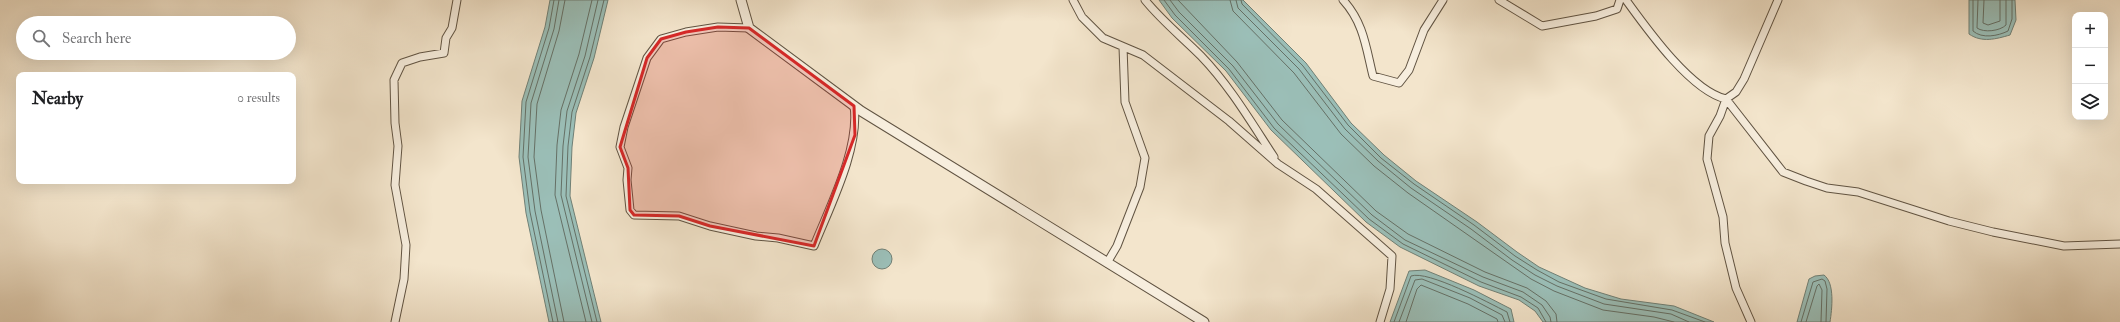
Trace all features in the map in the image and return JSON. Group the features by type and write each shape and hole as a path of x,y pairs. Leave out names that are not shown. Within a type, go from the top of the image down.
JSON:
{"street":[{"path":"394,322 404,279 406,245 395,185 398,146 395,122 394,80 402,63 420,57 444,54 446,38 452,28 457,0"},
{"path":"741,0 749,28"},
{"path":"1073,0 1082,17 1103,38 1142,55 1229,121 1278,164 1316,189 1392,256 1390,289 1380,322"},
{"path":"1145,0 1159,18 1201,56 1235,96 1278,164"},
{"path":"1343,0 1359,23 1367,45 1373,76 1399,83 1409,70 1424,30 1443,0"},
{"path":"1499,0 1542,26 1596,16 1617,8 1620,0"},
{"path":"1626,0 1667,53 1696,83 1716,97 1726,99 1783,172 1827,188 1858,192 1949,221 1994,232 2064,246 2120,244"},
{"path":"1751,322 1736,288 1725,242 1723,217 1707,159 1710,136 1720,116 1726,99 1736,92 1744,79 1778,0"},
{"path":"854,106 856,119 854,135 836,192 814,246 710,226 679,216 634,215 630,210 627,180 628,168 620,147 624,127 647,58 661,39 686,32 718,27 749,28 854,106 1204,322"},
{"path":"1107,263 1117,246 1127,216 1140,187 1145,158 1125,102 1123,47"}],"highlighted area":[{"path":"718,27 749,28 854,106 855,135 814,246 710,226 679,216 634,215 630,210 628,168 620,147 647,58 661,39 686,32"}],"water":[{"path":"550,0 608,0 594,58 576,113 572,147 570,196 601,322 549,322 526,213 519,157 522,101 545,27"},
{"path":"1159,0 1243,0 1306,63 1351,123 1384,155 1416,181 1477,222 1517,252 1539,267 1585,288 1621,299 1674,306 1714,322 1543,322 1535,311 1519,300 1479,286 1400,247 1366,222 1271,130 1226,71 1172,18"},
{"path":"1969,0 2015,0 2016,20 2010,35 1994,39 1979,39 1969,34"},
{"path":"882,249 889,252 892,259 889,266 882,269 875,266 872,259 875,252"},
{"path":"1425,270 1474,290 1511,309 1514,322 1390,322 1409,271"},
{"path":"1824,275 1830,284 1832,297 1830,322 1797,322 1809,279 1815,276"}]}
